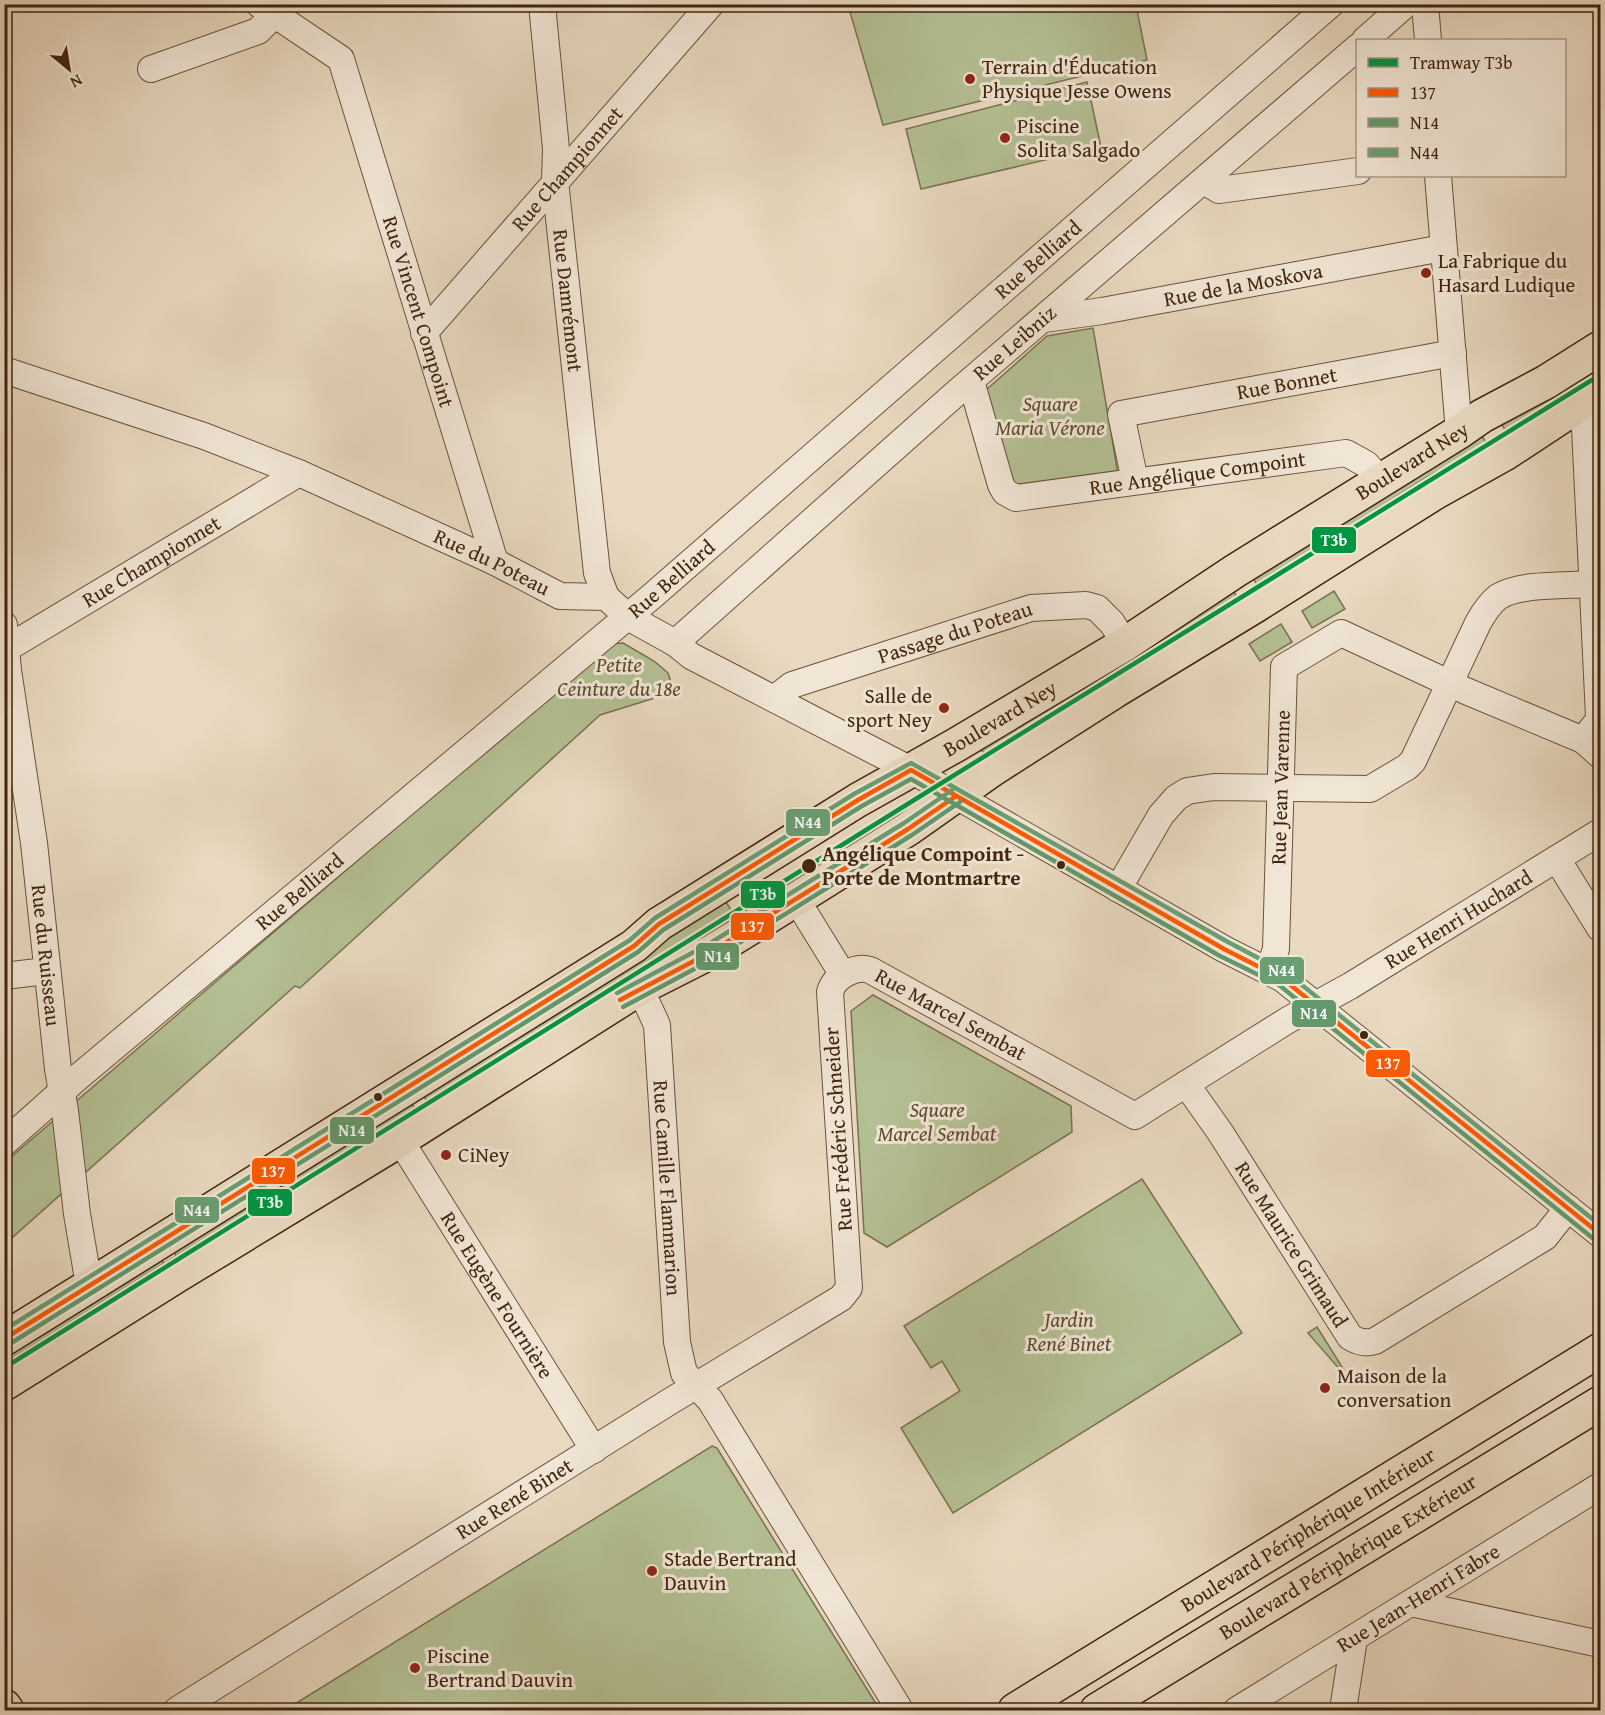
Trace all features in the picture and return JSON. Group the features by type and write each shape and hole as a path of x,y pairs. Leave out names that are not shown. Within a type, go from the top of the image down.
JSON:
{"main road":[{"name":"Boulevard Ney","path":"4,1339 634,946 659,924 838,812 1125,644 1234,572 1482,416 1546,382 1600,348"},
{"name":"Boulevard Ney","path":"4,1384 400,1140 640,988 711,952 908,829 993,769 1115,691 1436,492 1506,453 1588,400"},
{"name":"Boulevard Périphérique Intérieur","path":"1015,1710 1600,1350"},
{"name":"Boulevard Périphérique Extérieur","path":"1096,1710 1600,1403"},
{"path":"4,1706 8,1710"}],"street":[{"name":"Rue Damrémont","path":"542,4 556,149 555,181 597,573 606,597"},
{"name":"Rue Championnet","path":"424,333 711,4"},
{"name":"Rue Belliard","path":"4,1143 63,1102 628,616 1331,4"},
{"path":"1366,39 1406,4"},
{"path":"1425,4 1428,39"},
{"path":"151,69 258,32 266,10"},
{"name":"Rue Vincent Compoint","path":"266,10 341,59 495,562"},
{"name":"Rue Leibniz","path":"675,643 971,381 1356,49"},
{"path":"1204,181 1219,190 1356,171"},
{"path":"1438,177 1459,432"},
{"name":"Rue de la Moskova","path":"1044,319 1102,311 1432,250 1444,252"},
{"name":"Rue Bonnet","path":"1135,481 1121,414 1453,353"},
{"name":"Rue du Poteau","path":"4,370 204,436 299,472 495,562 560,596 606,597"},
{"name":"Rue Angélique Compoint","path":"971,381 1001,485 1005,492 1016,498 1346,453 1366,464 1381,480"},
{"path":"1449,682 1592,748 1599,716 1585,428 1588,400"},
{"name":"Rue Championnet","path":"6,641 299,472"},
{"path":"1118,889 1161,815 1181,795 1201,788 1370,789 1407,767 1413,761 1478,623 1498,597 1519,589 1592,584"},
{"path":"606,597 628,616 675,643 691,656 911,770 1118,889 1283,979 1600,1234"},
{"name":"Passage du Poteau","path":"774,699 792,685 1031,608 1086,605 1097,608 1112,623 1125,644"},
{"name":"Rue Jean Varenne","path":"1268,972 1276,949 1284,667 1341,633 1449,682"},
{"name":"Rue du Ruisseau","path":"6,641 16,803 34,843 46,971 88,1285"},
{"name":"Rue Henri Huchard","path":"1316,1005 1600,832"},
{"path":"1557,859 1600,927"},
{"name":"Rue Marcel Sembat","path":"796,899 843,975 860,969 870,970 1135,1116 1186,1084"},
{"path":"4,976 46,971"},
{"name":"Rue Frédéric Schneider","path":"843,975 831,987 830,992 849,1288"},
{"name":"Rue Camille Flammarion","path":"640,988 657,1025 677,1342 684,1373 710,1400 900,1710"},
{"path":"1186,1084 1316,1005"},
{"name":"Rue Maurice Grimaud","path":"1186,1084 1220,1132 1350,1337 1357,1341 1368,1343 1375,1341 1545,1237 1568,1208"},
{"name":"Rue Eugène Fournière","path":"400,1140 594,1450"},
{"name":"Rue René Binet","path":"177,1710 696,1386 827,1308 841,1298 849,1288"},
{"name":"Rue Jean-Henri Fabre","path":"1237,1710 1352,1648 1422,1605 1600,1486"},
{"path":"1422,1605 1600,1644"},
{"path":"1343,1710 1352,1648"}],"green space":[{"name":"Terrain d'Éducation Physique Jesse Owens","path":"848,5 1136,5 1147,60 883,125"},
{"name":"Piscine Solita Salgado","path":"1087,82 1101,147 921,189 906,129"},
{"name":"Square Maria Vérone","path":"1093,328 1118,474 1026,486 1016,485 1009,478 986,390 1047,336"},
{"path":"1600,358 1600,381 1511,440 1498,418"},
{"path":"1478,430 1492,452 1262,593 1250,573"},
{"path":"1230,585 1242,605 992,757 975,747"},
{"path":"1334,591 1345,609 1312,628 1302,611"},
{"path":"1281,624 1292,642 1260,661 1249,644"},
{"name":"Petite Ceinture du 18e","path":"623,643 654,661 668,673 674,692 600,715 300,988 295,986 5,1244 4,1163 610,644"},
{"path":"726,902 735,916 725,923 729,931 430,1106 421,1092"},
{"name":"Square Marcel Sembat","path":"873,995 1071,1106 1072,1132 887,1247 864,1233 851,1011"},
{"path":"409,1099 417,1112 179,1261 171,1247"},
{"name":"Jardin René Binet","path":"1142,1179 1242,1333 953,1513 901,1428 960,1391 942,1361 931,1368 904,1326"},
{"path":"159,1255 167,1269 5,1373 5,1350"},
{"path":"1317,1327 1344,1370 1341,1371 1308,1333"},
{"name":"Stade Bertrand Dauvin","path":"712,1446 717,1448 880,1710 285,1710"}],"tram line":[{"name":"T3b","path":"4,1368 1600,375"}],"transit line":[{"name":"N44","path":"4,1330 630,940 655,918 854,794 911,763 1287,973 1600,1225"},
{"name":"137","path":"4,1339 634,946 659,924 858,800 911,770 1224,949 1283,979 1600,1234"},
{"name":"N14","path":"8,1345 638,952 663,930 862,806 911,779 1220,956 1279,985 1595,1240"},
{"name":"N44","path":"617,993 707,945 904,823 952,790"},
{"name":"137","path":"620,1000 711,952 908,829 956,796"},
{"name":"N14","path":"623,1007 715,958 912,835 960,802"}],"place":[{"name":"Terrain d'Éducation Physique Jesse Owens","path":"970,79"},
{"name":"Piscine Solita Salgado","path":"1005,138"},
{"name":"La Fabrique du Hasard Ludique","path":"1426,273"},
{"name":"Salle de sport Ney","path":"944,708"},
{"name":"Angélique Compoint - Porte de Montmartre","path":"809,866"},
{"name":"CiNey","path":"446,1155"},
{"name":"Maison de la conversation","path":"1325,1388"},
{"name":"Stade Bertrand Dauvin","path":"652,1571"},
{"name":"Piscine Bertrand Dauvin","path":"415,1668"}]}
